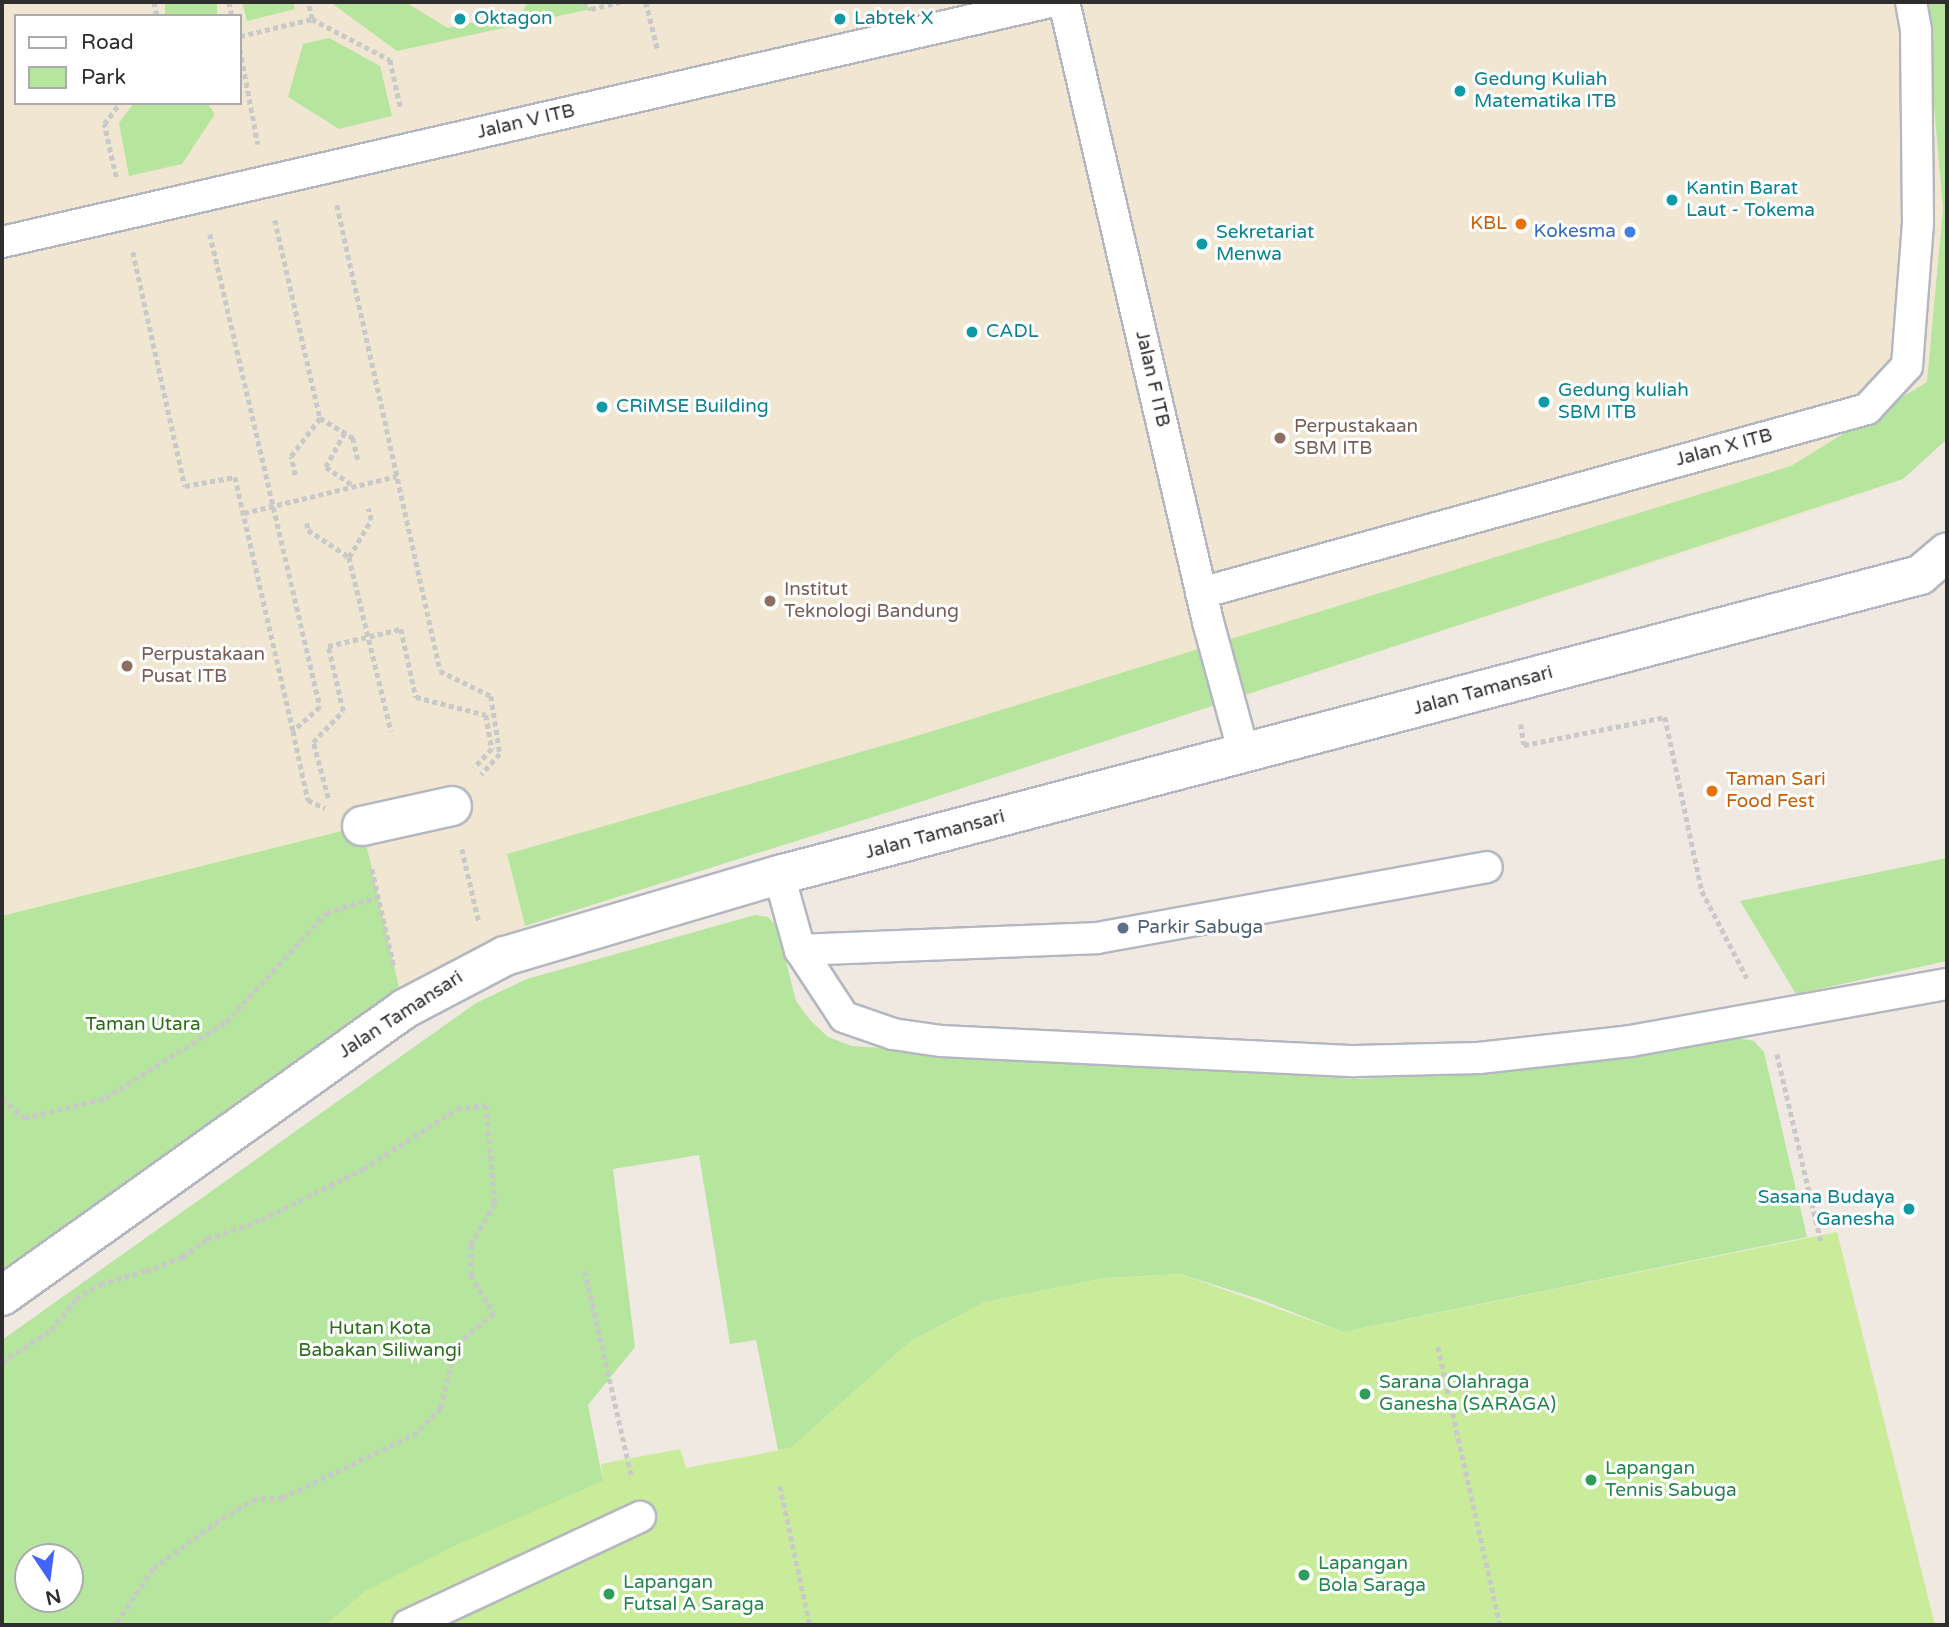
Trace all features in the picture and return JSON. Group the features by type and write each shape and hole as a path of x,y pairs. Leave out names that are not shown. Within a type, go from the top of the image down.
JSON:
{"main road":[{"name":"Jalan Tamansari","path":"2,1296 404,1009 505,956 779,876 1920,575 1947,552"},
{"path":"355,822 459,812"}],"lane":[{"name":"Jalan V ITB","path":"2,242 1049,2"},
{"name":"Jalan F ITB","path":"1064,2 1201,593 1244,754"},
{"name":"Jalan X ITB","path":"1201,593 1867,409 1907,366 1918,222 1913,16"},
{"path":"800,950 1097,938 1487,867"},
{"path":"779,876 800,950 844,1017 893,1034 941,1041 1355,1061 1479,1058 1768,1018 1947,984"},
{"path":"408,1625 640,1517"}],"path":[{"path":"308,2 312,19"},
{"path":"583,2 591,9 620,2"},
{"path":"646,2 660,60"},
{"path":"242,36 312,19 390,60 399,101"},
{"path":"242,60 252,114"},
{"path":"113,164 104,124 118,105"},
{"path":"334,194 440,671 491,696 500,754 459,812"},
{"path":"273,209 320,418 353,438 358,459"},
{"path":"208,224 320,707 293,731"},
{"path":"131,242 185,486 236,477 308,800 355,822"},
{"path":"295,475 291,456 320,418"},
{"path":"345,433 326,467 355,486"},
{"path":"244,513 397,476"},
{"path":"368,508 371,520 349,557 391,731"},
{"path":"307,523 308,530 349,557"},
{"path":"404,1009 378,897 355,822 343,807 325,796 313,742 342,711 327,646 401,629 416,696 486,715 492,749 463,780 459,812 480,926"},
{"path":"1519,710 1524,745 1665,717 1702,891 1768,1018 1821,1241"},
{"path":"2,1099 24,1118 105,1098 226,1022 326,913 378,897"},
{"path":"2,1362 51,1330 76,1299 100,1284 182,1257 206,1239 261,1220 363,1169 457,1109 486,1105 495,1204 471,1245 471,1275 494,1314 456,1345 440,1408 417,1433 283,1498 256,1499 226,1516 153,1569 116,1625"},
{"path":"585,1270 640,1517"},
{"path":"1438,1347 1500,1625"},
{"path":"780,1486 810,1625"}],"shaded area":[{"name":"Institut Teknologi Bandung","path":"2,2 1947,2 1947,439 1903,479 1772,525 525,926 2,1249"}],"green space":[{"path":"165,2 217,2 217,14 165,14"},
{"path":"242,2 293,2 295,9 247,21"},
{"path":"330,2 405,2 448,28 523,11 528,2 583,2 591,9 397,51"},
{"path":"1925,2 1947,2 1947,439 1903,479 914,804 525,926 507,854 930,732 1791,466 1927,382 1943,209"},
{"path":"329,38 380,66 392,116 339,129 288,97 303,44"},
{"path":"132,105 208,105 215,114 182,164 129,176 119,123"},
{"name":"Taman Utara","path":"362,826 404,1009 2,1297 2,916"},
{"path":"1947,858 1947,961 1796,994 1740,901"},
{"name":"Hutan Kota Babakan Siliwangi","path":"755,915 768,917 777,926 796,1001 810,1020 828,1037 852,1046 1356,1079 1478,1073 1738,1038 1754,1041 1764,1052 1807,1237 1343,1332 1259,1299 1180,1274 1106,1278 985,1302 911,1341 791,1448 778,1450 756,1340 730,1344 699,1155 613,1169 635,1347 588,1405 603,1481 366,1591 326,1625 2,1625 2,1340 476,1003 527,979"},
{"name":"Sarana Olahraga Ganesha (SARAGA)","path":"1837,1232 1935,1625 326,1625 366,1591 454,1546 603,1481 601,1464 680,1449 686,1468 791,1448 911,1341 985,1302 1106,1278 1180,1274 1343,1332"}],"place":[{"name":"Oktagon","path":"460,19"},
{"name":"Labtek X","path":"840,19"},
{"name":"Gedung Kuliah Matematika ITB","path":"1460,91"},
{"name":"Kantin Barat Laut - Tokema","path":"1672,200"},
{"name":"KBL","path":"1521,224"},
{"name":"Kokesma","path":"1630,232"},
{"name":"Sekretariat Menwa","path":"1202,244"},
{"name":"CADL","path":"972,332"},
{"name":"Gedung kuliah SBM ITB","path":"1544,402"},
{"name":"CRiMSE Building","path":"602,407"},
{"name":"Perpustakaan SBM ITB","path":"1280,438"},
{"name":"Institut Teknologi Bandung","path":"770,601"},
{"name":"Perpustakaan Pusat ITB","path":"127,666"},
{"name":"Taman Sari Food Fest","path":"1712,791"},
{"name":"Parkir Sabuga","path":"1123,928"},
{"name":"Sasana Budaya Ganesha","path":"1909,1209"},
{"name":"Sarana Olahraga Ganesha (SARAGA)","path":"1365,1394"},
{"name":"Lapangan Tennis Sabuga","path":"1591,1480"},
{"name":"Lapangan Bola Saraga","path":"1304,1575"},
{"name":"Lapangan Futsal A Saraga","path":"609,1594"}]}
